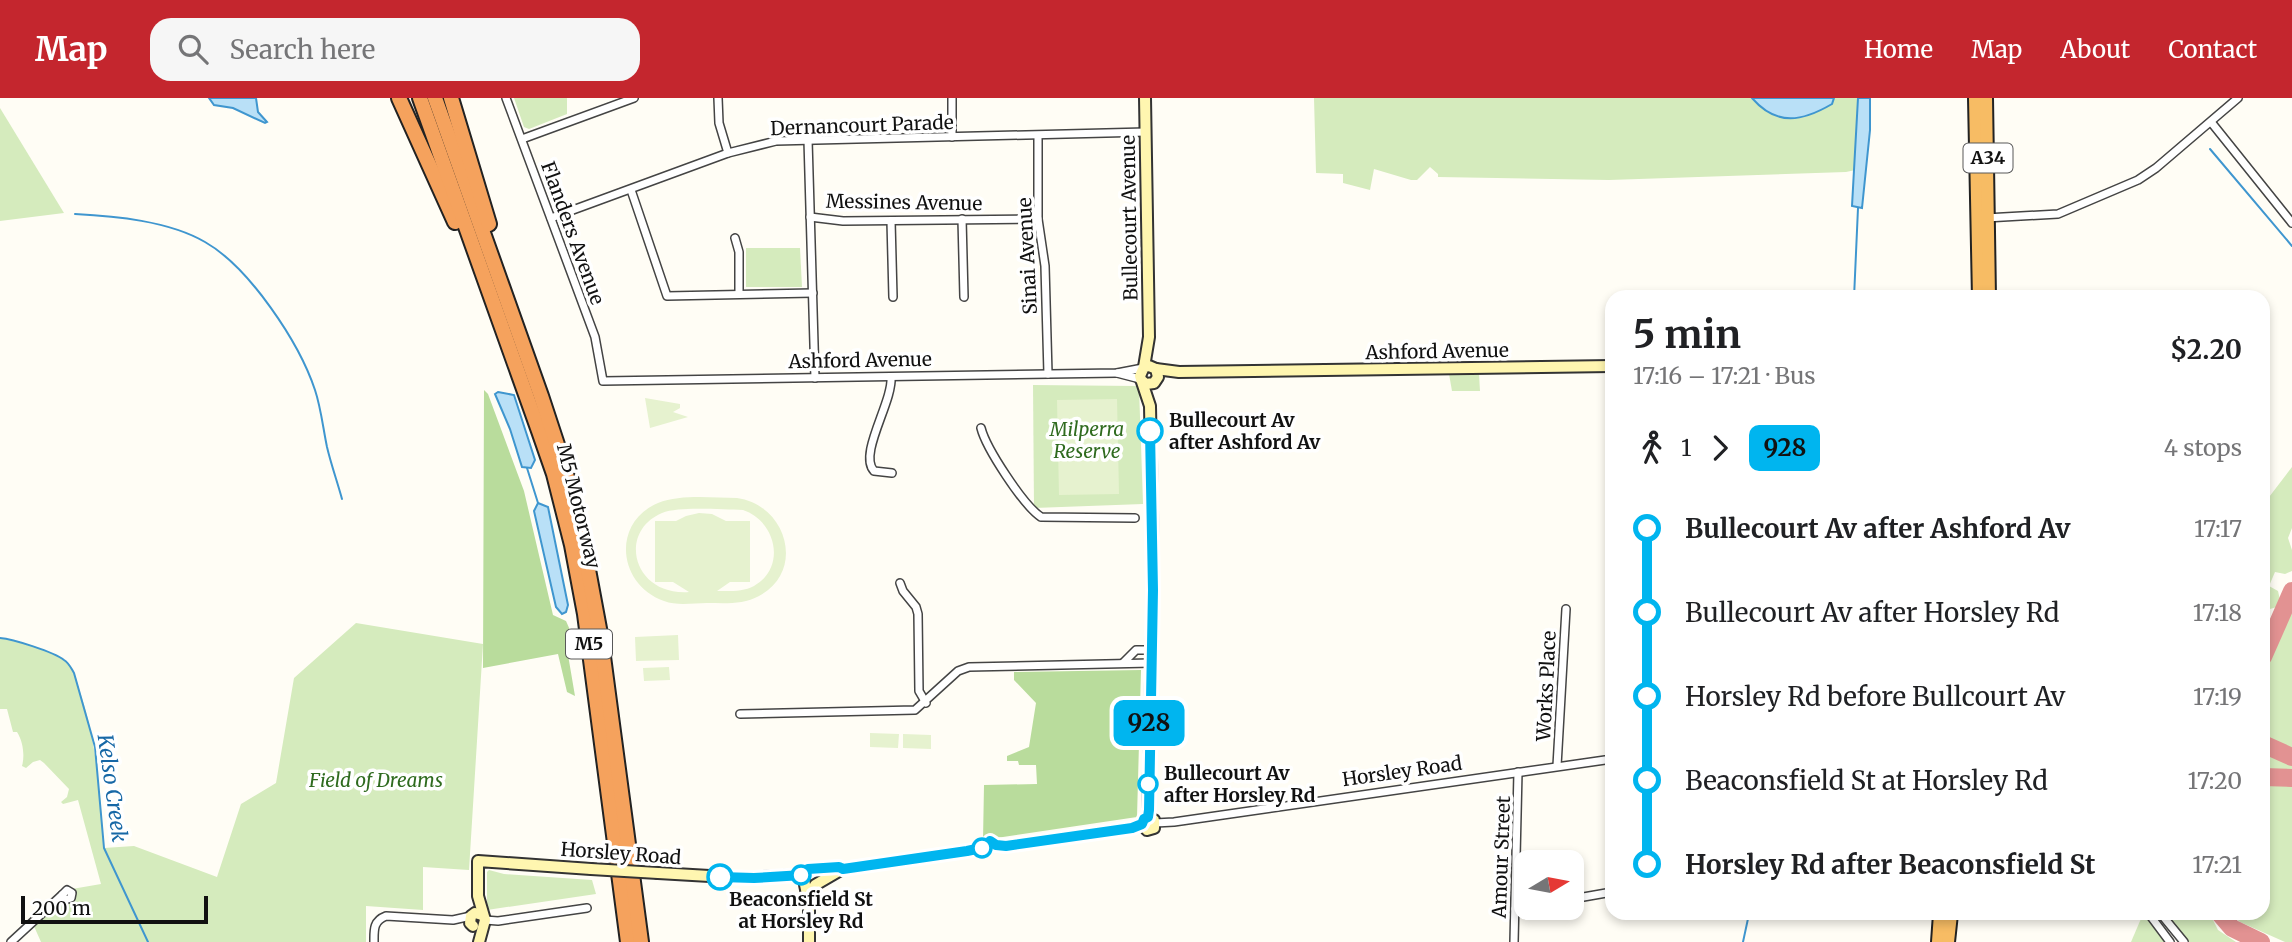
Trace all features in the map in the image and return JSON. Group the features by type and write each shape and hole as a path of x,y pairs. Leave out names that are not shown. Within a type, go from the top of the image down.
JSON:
{"highway":[{"path":"399,98 513,355"},
{"name":"M5 Motorway","path":"420,98 554,474 572,545 584,614 628,942"},
{"name":"M5 Motorway","path":"435,98 541,396 564,466 581,532 600,635 641,942"},
{"path":"452,98 541,396"},
{"name":"A34","path":"1975,98 1988,290"},
{"name":"A34","path":"1980,290 1986,98"},
{"path":"1938,942 1940,920"},
{"path":"1948,942 1950,920"}],"main road":[{"name":"Bullecourt Avenue","path":"1145,98 1153,590 1149,821"},
{"name":"Ashford Avenue","path":"1149,374 1605,366"},
{"name":"Horsley Road","path":"478,882 478,861 744,878 810,878 839,867 841,870 991,846 1132,828 1149,821"},
{"path":"478,942 478,882 488,871 506,863"},
{"path":"808,942 810,878 823,879 841,870"}],"street":[{"name":"Flanders Avenue","path":"506,98 595,337 603,381"},
{"path":"522,139 633,98"},
{"path":"718,98 719,123 728,153"},
{"path":"952,98 952,137"},
{"path":"1984,218 2058,214 2138,180 2238,98"},
{"path":"2211,122 2292,223"},
{"name":"Dernancourt Parade","path":"551,218 728,153 764,143 1146,132"},
{"name":"Sinai Avenue","path":"1038,136 1038,219 1045,266 1048,374"},
{"path":"808,140 815,378"},
{"path":"631,190 667,296 813,293"},
{"name":"Messines Avenue","path":"810,217 891,222 1038,219"},
{"path":"962,219 964,297"},
{"path":"891,222 893,297"},
{"path":"735,238 739,252 739,294"},
{"name":"Ashford Avenue","path":"603,381 1149,374"},
{"path":"891,377 892,387 869,448 869,461 871,468 877,473 892,473"},
{"path":"981,428 983,439 993,451 1002,472 1033,511 1041,517 1135,518"},
{"path":"900,583 902,591 916,607 919,691 926,703"},
{"name":"Works Place","path":"1557,766 1566,609"},
{"path":"1123,663 1136,650 1151,650"},
{"path":"740,714 915,710 926,703 958,671 969,667 1151,663"},
{"name":"Horsley Road","path":"1149,821 1605,760"},
{"name":"Amour Street","path":"1516,850 1518,772"},
{"path":"1584,897 1605,893"},
{"path":"11,942 62,895"},
{"path":"374,942 375,925 383,917 498,921 587,908"},
{"name":"Amour Street","path":"1514,942 1515,920"},
{"path":"2153,920 2170,942"},
{"path":"2166,920 2184,942"}],"green space":[{"path":"514,98 567,98 567,114 529,129 524,127"},
{"path":"1314,98 1862,98 1860,169 1846,172 1609,180 1438,177 1430,167 1417,180 1411,180 1374,169 1370,190 1343,183 1343,174 1316,173"},
{"path":"0,108 64,213 0,221"},
{"path":"746,248 800,248 802,287 746,287"},
{"path":"1449,374 1479,374 1480,391 1452,391"},
{"name":"Milperra Reserve","path":"1033,385 1139,388 1143,504 1034,508"},
{"path":"484,390 488,394 524,491 553,615 566,621 573,637 567,649 575,696 567,692 558,654 483,668"},
{"path":"645,398 680,404 680,408 673,412 688,417 650,428"},
{"path":"1117,399 1119,494 1059,495 1057,400"},
{"path":"2292,467 2292,528 2288,538 2292,550 2292,571 2285,574 2275,572 2270,584 2270,496"},
{"path":"687,497 737,498 754,503 778,525 786,556 774,585 747,601 685,604 664,601 637,582 629,568 627,539 633,524 643,512 658,503","holes":["713,509 743,510 754,516 770,534 774,557 764,578 750,588 717,591 730,582 750,582 750,521 726,521 712,514 699,513 676,521 655,521 655,582 673,582 689,592 670,591 655,584 644,574 638,561 636,547 639,534 648,522 662,513"]},
{"path":"2270,587 2278,591 2280,600 2277,607 2270,609"},
{"path":"2292,607 2292,751 2270,741 2270,657"},
{"name":"Field of Dreams","path":"356,623 483,644 469,870 423,867 423,910 366,906 366,942 41,942 33,924 72,889 101,884 78,800 63,804 61,802 67,797 69,789 40,760 26,768 22,766 21,740 17,732 13,732 7,709 0,709 0,638 47,651 69,664 76,676 94,747 104,848 134,846 217,877 241,804 276,783 294,678"},
{"path":"678,635 679,660 636,661 635,637"},
{"path":"669,667 670,680 644,681 643,668"},
{"path":"1141,670 1137,817 983,840 984,785 1037,784 1036,765 1019,765 1018,761 1007,761 1007,756 1029,747 1036,703 1014,680 1014,672"},
{"path":"870,733 899,734 898,748 870,747"},
{"path":"903,734 931,735 931,749 903,748"},
{"path":"2270,753 2292,763 2292,774 2270,773"},
{"path":"2270,782 2292,784 2292,942 2285,942 2238,920 2270,920"},
{"path":"489,870 504,874 592,880 596,894 487,910"},
{"path":"2140,920 2148,920 2165,942 2131,942"},
{"path":"2170,920 2213,920 2218,930 2236,942 2189,942"}],"water":[{"path":"209,98 256,98 258,112 267,122 233,108 214,105"},
{"path":"1752,98 1834,98 1832,104 1821,110 1790,118 1771,114"},
{"path":"1858,98 1870,98 1870,130 1862,208 1852,206"},
{"path":"498,392 514,395 535,460 531,468 522,467 495,394"},
{"path":"538,503 548,507 568,605 566,612 562,614 556,607 534,511"}],"waterway":[{"path":"2210,149 2292,246"},
{"path":"1854,290 1858,208"},
{"path":"75,214 159,224 191,235 222,254 255,287 285,329 307,371 317,397 327,447 342,499"},
{"path":"527,468 538,503"},
{"name":"Kelso Creek","path":"0,638 52,653 66,661 74,673 95,747 104,848 148,942"},
{"path":"1743,942 1748,920"}],"taxiway":[{"path":"2270,641 2292,591"},
{"path":"2270,747 2292,757"},
{"path":"2270,777 2292,778"},
{"path":"2225,920 2232,928 2261,942"}],"bus line":[{"name":"928","path":"720,877 769,878 803,875 804,870 810,868 843,869 967,851 986,847 990,841 1006,846 1132,828 1142,824 1148,817 1149,810 1153,590 1150,431"}],"place":[{"name":"Bullecourt Av after Ashford Av","path":"1150,431"},
{"name":"Bullecourt Av after Horsley Rd","path":"1148,784"},
{"name":"Beaconsfield St at Horsley Rd","path":"801,875"}]}
